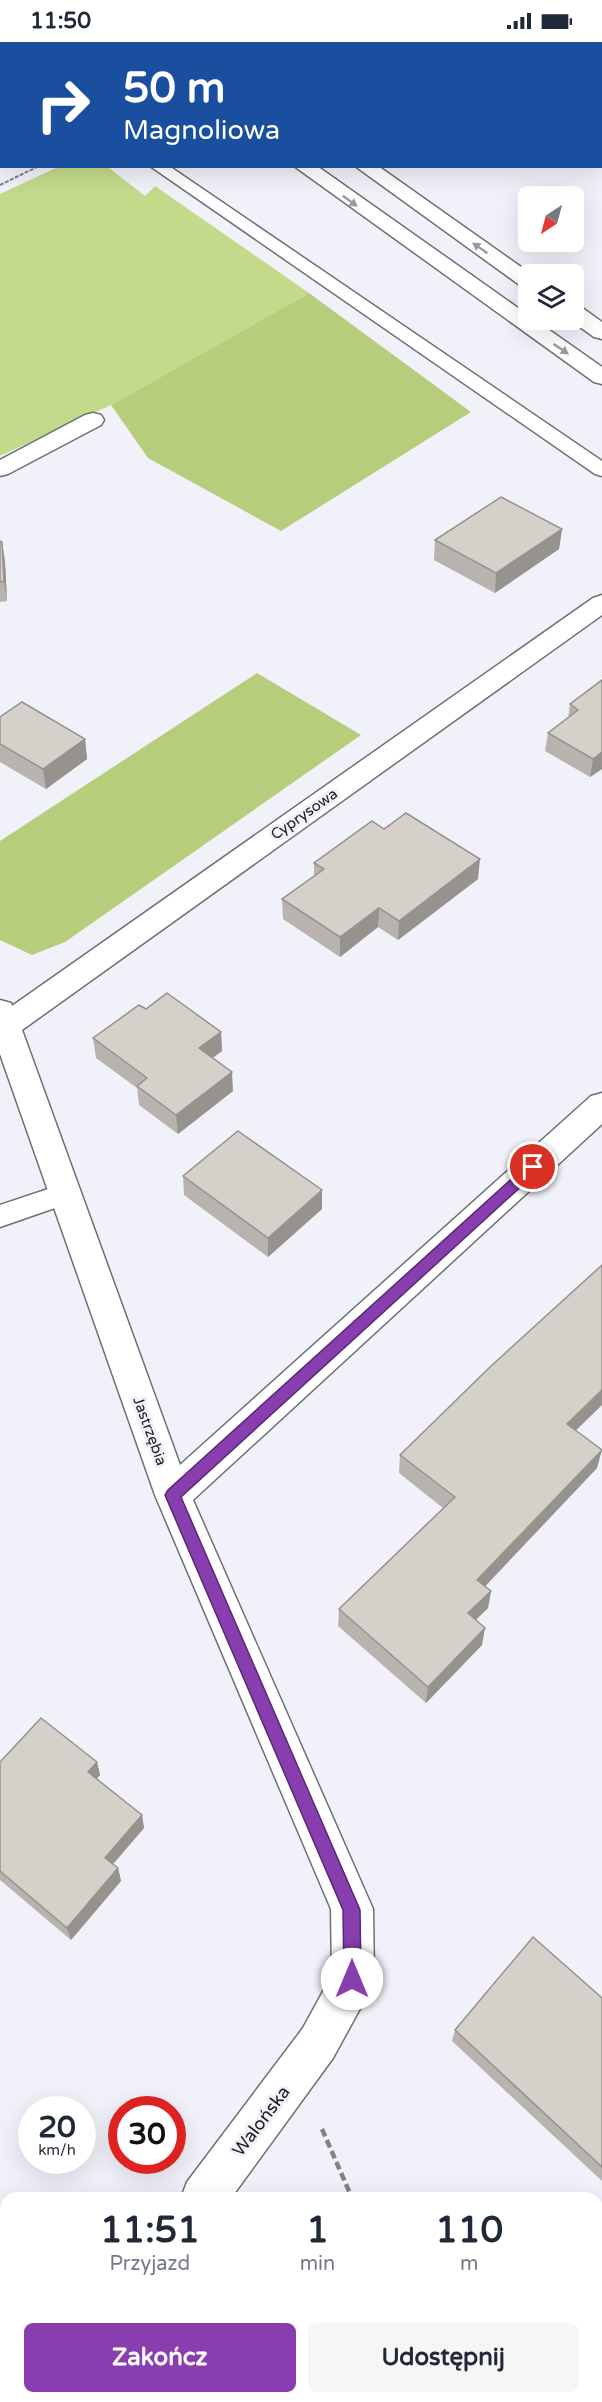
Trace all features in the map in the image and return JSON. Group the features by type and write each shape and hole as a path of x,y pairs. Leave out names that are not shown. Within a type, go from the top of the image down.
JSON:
{"street":[{"path":"306,168 602,377"},
{"path":"367,168 518,275"},
{"path":"584,320 602,332"},
{"path":"0,469 93,420"},
{"name":"Cyprysowa","path":"3,1018 602,603"},
{"name":"Jastrzębia","path":"3,1018 173,1495 352,1910 352,1979 308,2058"},
{"path":"173,1495 602,1105"},
{"name":"Walońska","path":"208,2192 308,2058"}],"lane":[{"path":"161,168 602,470"},
{"path":"0,1216 66,1194"}],"path":[{"path":"0,185 35,168"},
{"path":"308,2058 350,2192"}],"green space":[{"path":"56,168 109,168 145,196 155,186 309,293 111,405 0,456 0,194"},
{"path":"309,293 471,412 281,531 148,458 111,405"},
{"path":"257,673 361,735 65,942 32,955 0,940 0,841"}],"building":[{"path":"501,497 562,529 496,573 435,540"},
{"path":"0,541 2,542 4,581 0,582"},
{"path":"602,680 602,752 593,759 548,733 578,710 570,704"},
{"path":"22,702 85,739 43,769 0,744 0,717"},
{"path":"406,813 480,859 399,921 379,908 340,937 282,899 324,869 314,863 372,821 384,829"},
{"path":"167,993 221,1032 199,1048 232,1072 176,1115 137,1086 147,1078 93,1038 139,1005 146,1009"},
{"path":"238,1131 322,1190 268,1238 183,1176"},
{"path":"602,1265 602,1390 567,1424 602,1450 477,1580 491,1591 468,1613 485,1628 428,1687 339,1609 455,1497 400,1455 490,1367"},
{"path":"41,1718 97,1762 88,1772 142,1815 105,1858 118,1868 67,1928 0,1871 0,1762"},
{"path":"533,1937 602,1998 602,2167 455,2030"}],"route":[{"path":"352,1979 352,1910 173,1495 533,1167"}]}
